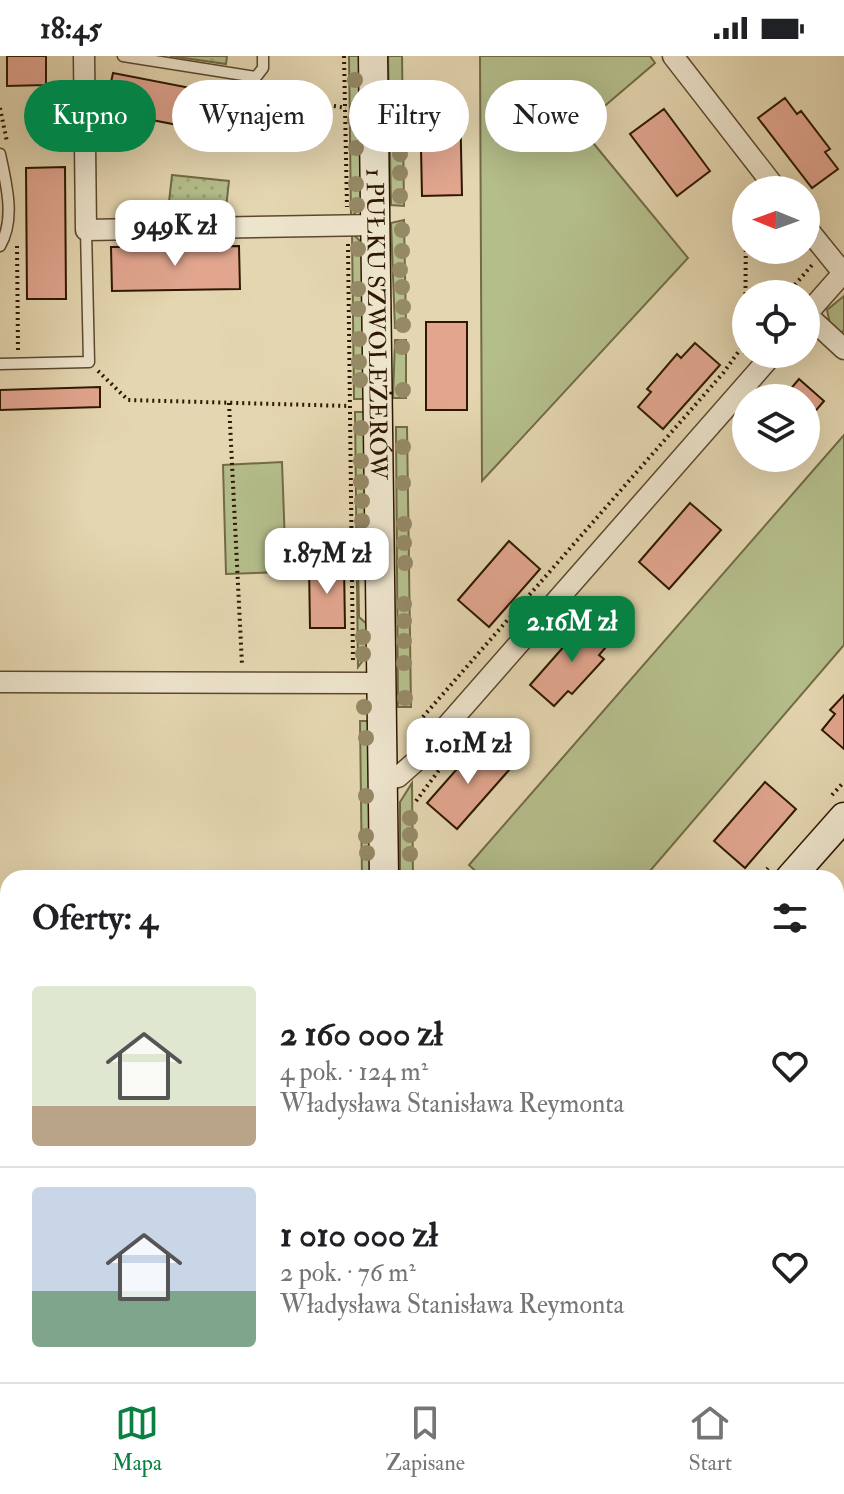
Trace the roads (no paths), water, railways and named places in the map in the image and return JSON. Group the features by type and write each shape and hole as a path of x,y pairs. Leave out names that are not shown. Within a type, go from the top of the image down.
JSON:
{"street":[{"path":"84,56 86,230 361,225"},
{"name":"1 PUŁKU SZWOLEŻERÓW","path":"373,56 361,225 368,683 383,780 384,870"},
{"path":"673,56 766,176"},
{"path":"820,244 844,273 820,300"},
{"path":"820,328 844,349"},
{"path":"383,780 398,777 415,762 761,368"},
{"path":"0,682 368,683"},
{"path":"797,870 844,817"}],"lane":[{"path":"123,56 256,77 263,68 263,56"},
{"path":"0,246 8,228 5,154"},
{"path":"0,364 89,362 86,230"}]}
